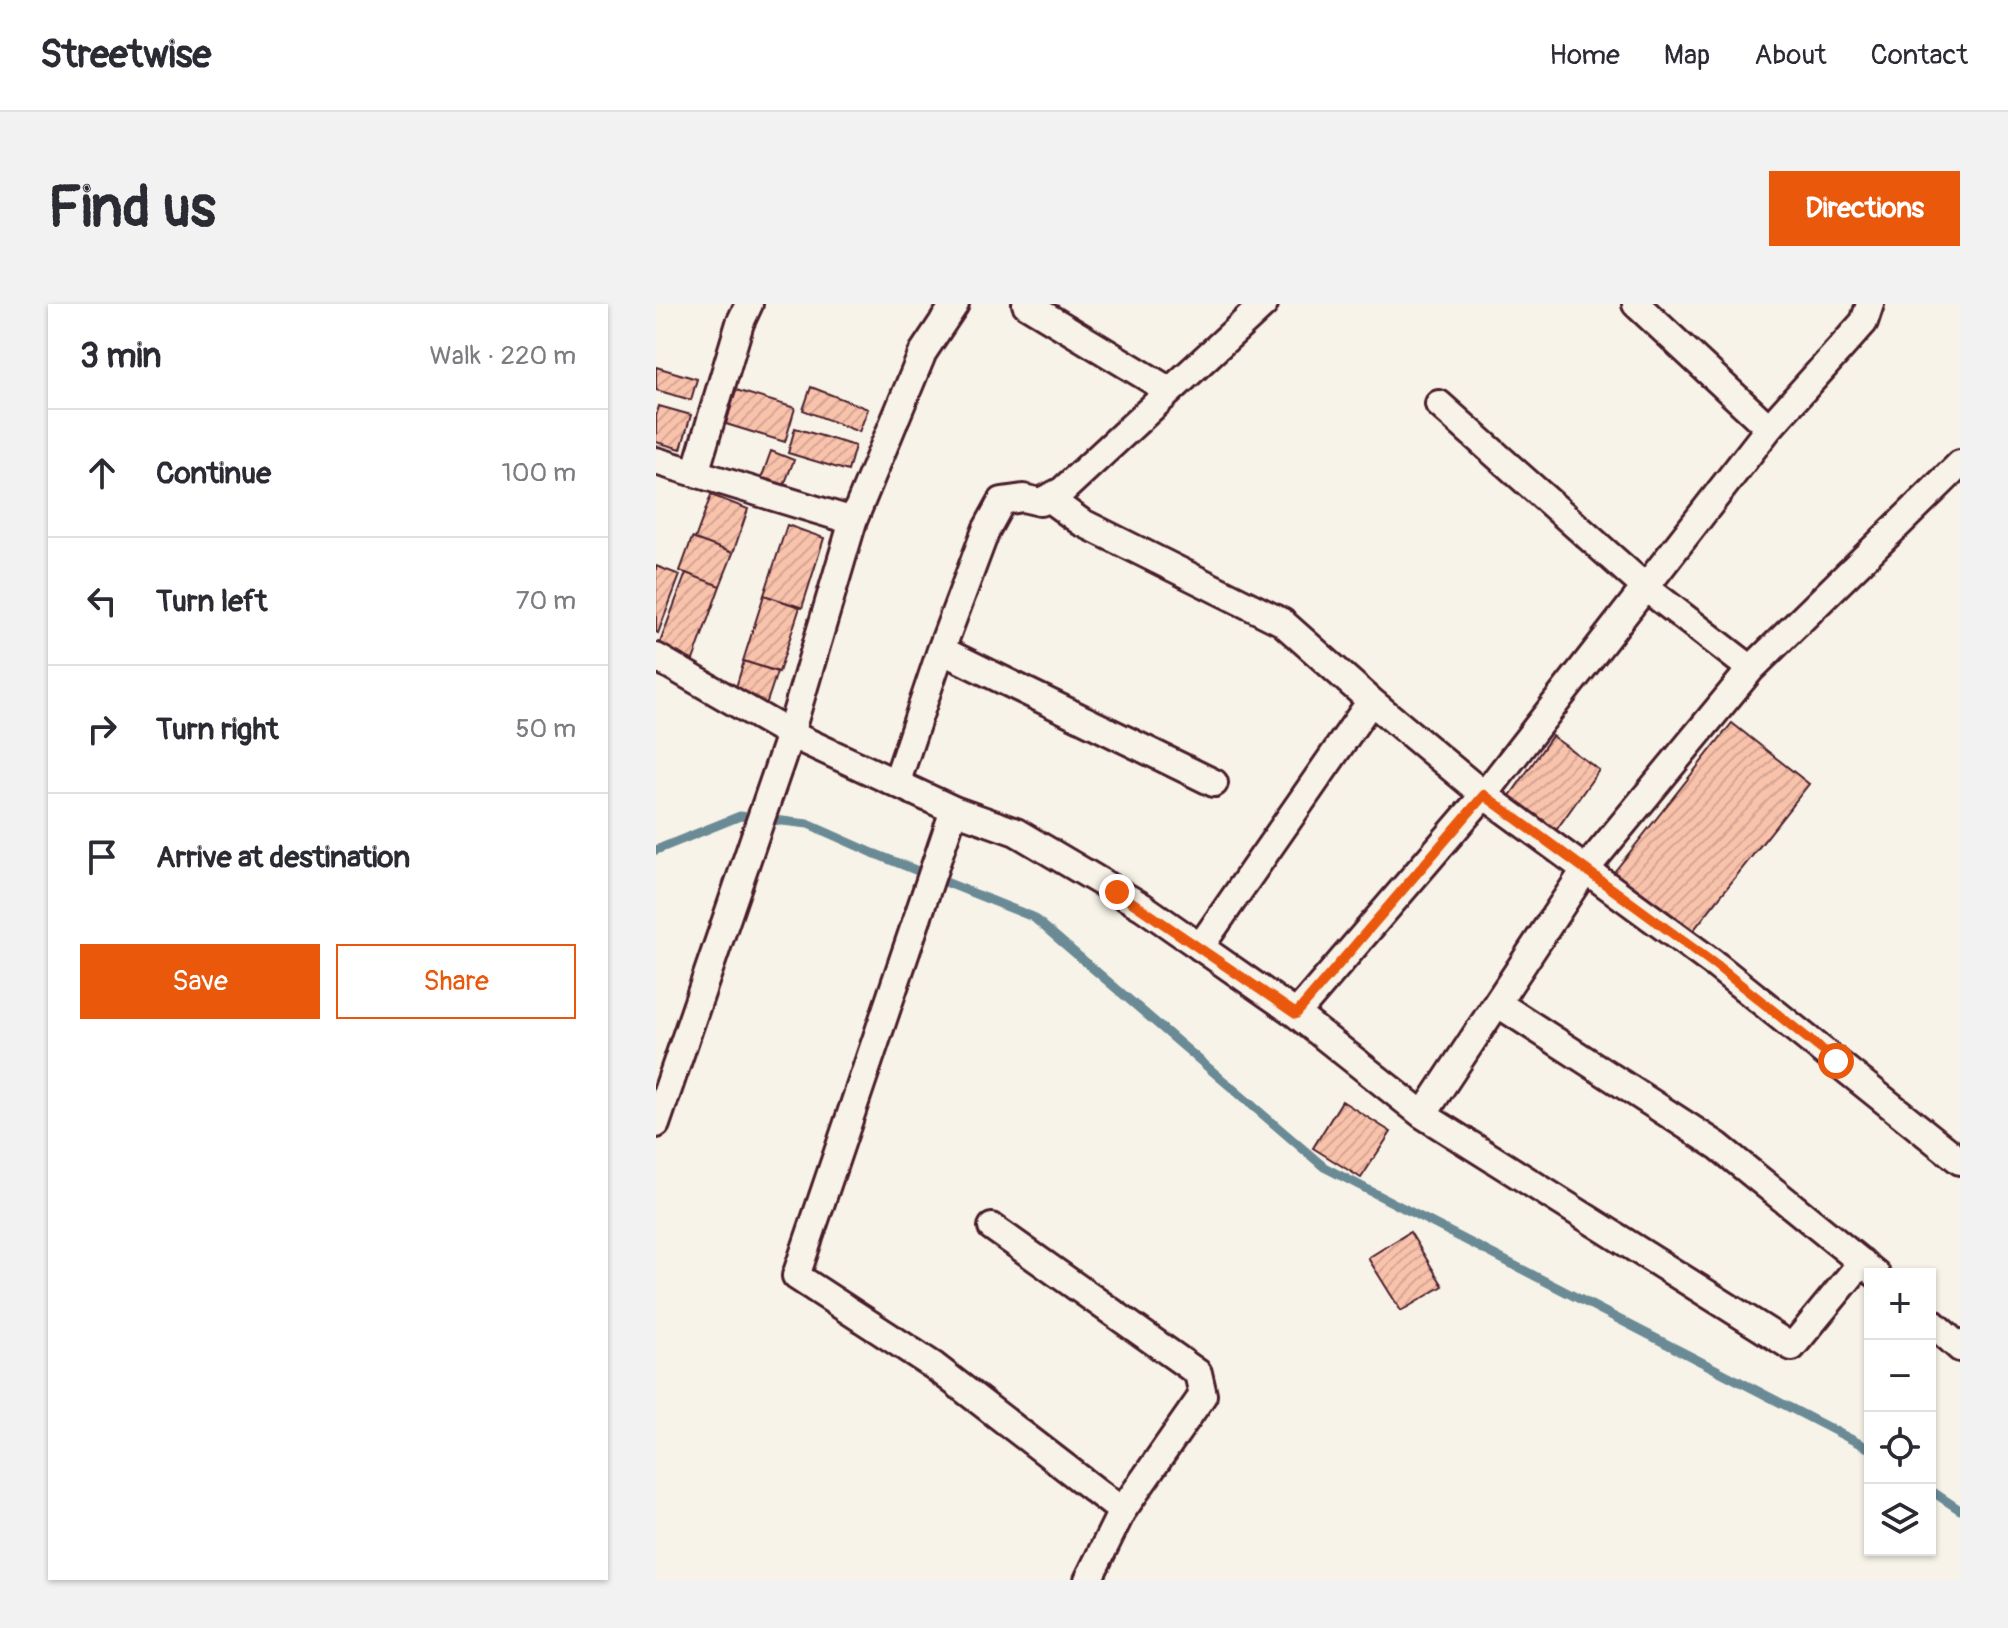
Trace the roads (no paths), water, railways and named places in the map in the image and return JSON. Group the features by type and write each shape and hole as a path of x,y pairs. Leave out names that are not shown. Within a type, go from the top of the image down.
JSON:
{"street":[{"path":"695,473 740,323 749,304"},
{"path":"656,1124 790,734 853,521 923,352 955,304"},
{"path":"1026,304 1170,391"},
{"path":"897,781 941,650 995,511 1002,501 1023,498 1040,502 1062,491 1264,304"},
{"path":"1636,304 1769,428"},
{"path":"1296,1014 1484,795 1769,428 1864,322 1870,304"},
{"path":"1439,404 1646,588 1751,669"},
{"path":"656,461 853,521"},
{"path":"1423,1115 1585,870 1751,669 1960,464"},
{"path":"1048,498 1081,522 1282,622 1484,795 1717,966 1960,1161"},
{"path":"941,650 1214,783"},
{"path":"656,657 790,734 954,810 1016,832 1143,907 1296,1014 1423,1115 1792,1347 1864,1273"},
{"path":"1200,947 1371,701"},
{"path":"954,810 796,1276 934,1366 1122,1511"},
{"path":"1497,1003 1718,1146 1869,1268"},
{"path":"992,1227 1198,1373 1203,1395 1122,1511 1088,1580"},
{"path":"1936,1326 1960,1348"}],"waterway":[{"path":"656,850 740,816 808,824 1033,917 1324,1167 1864,1446"},
{"path":"1936,1494 1960,1510"}]}
